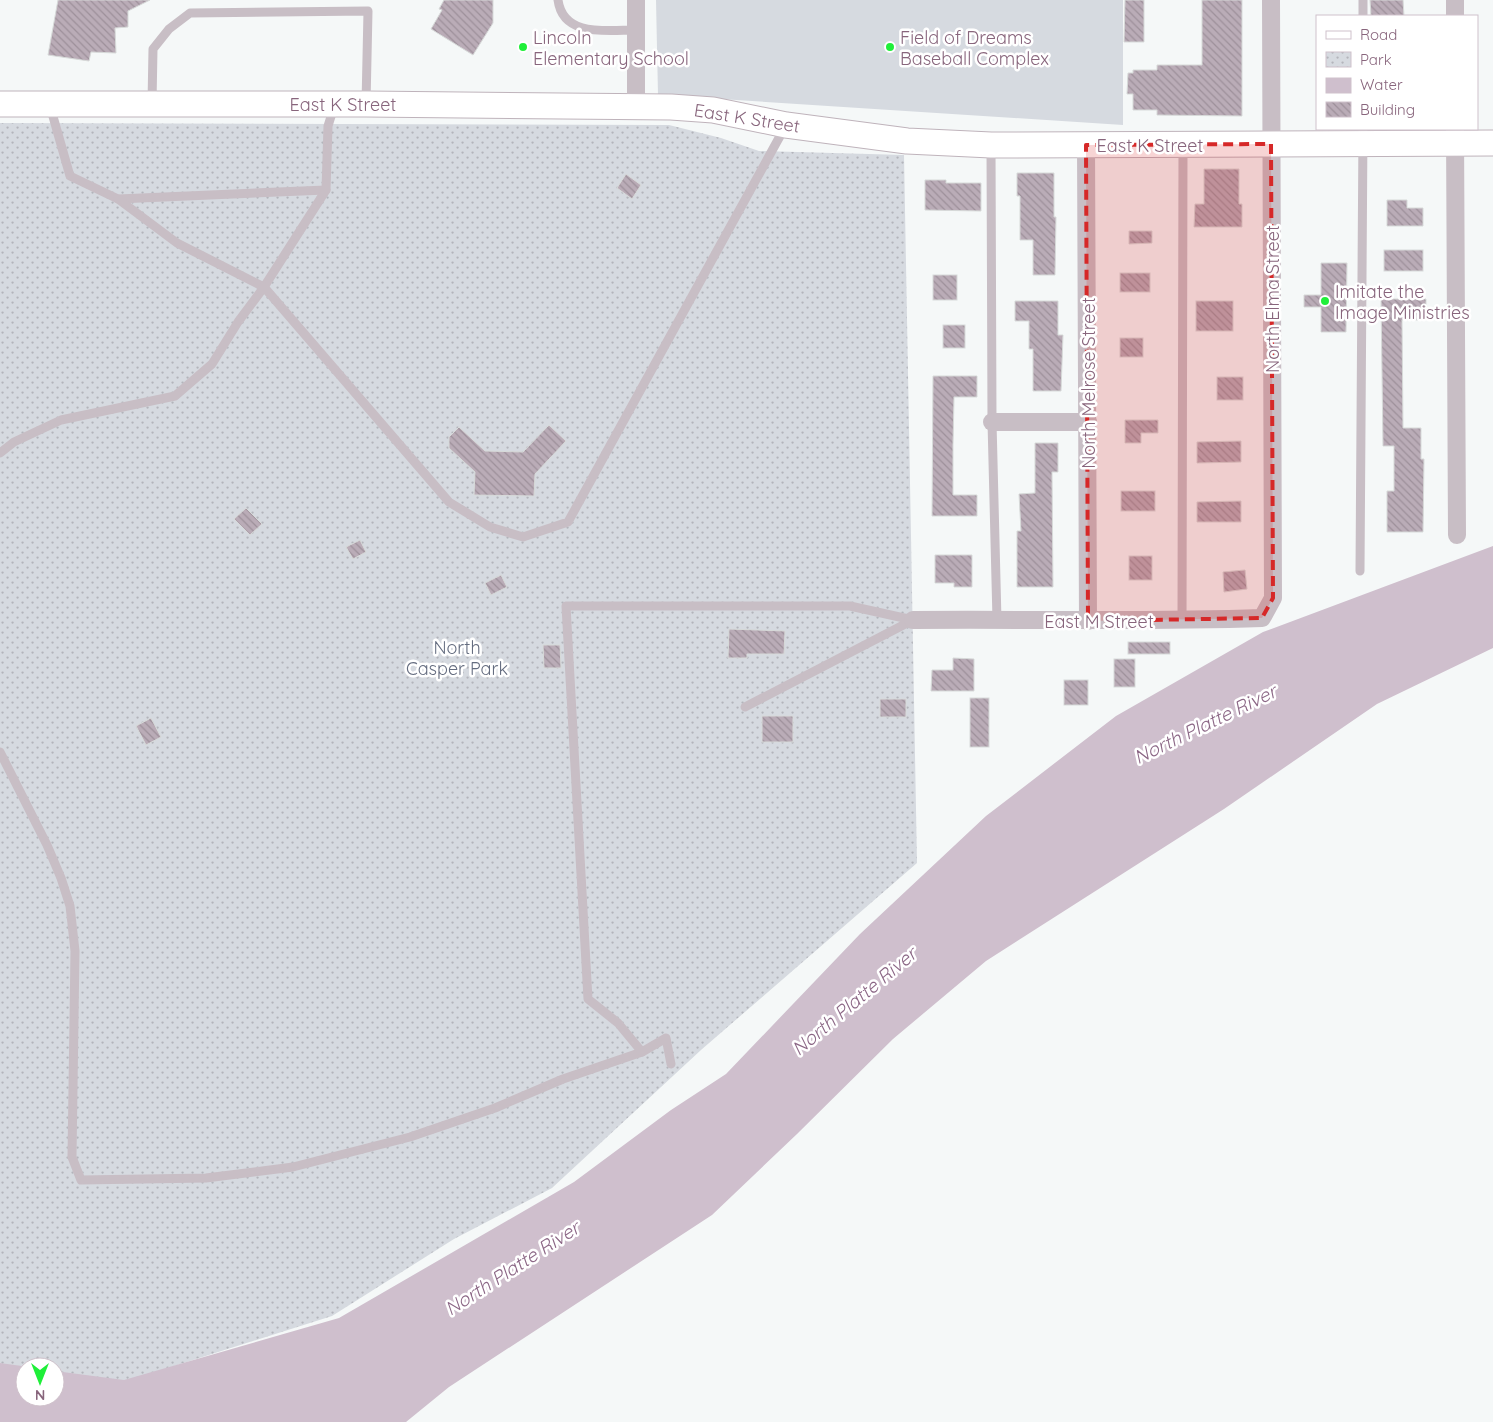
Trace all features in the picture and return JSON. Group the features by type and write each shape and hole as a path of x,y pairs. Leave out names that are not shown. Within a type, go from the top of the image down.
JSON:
{"street":[{"path":"636,0 636,106"},
{"name":"North Elma Street","path":"1271,0 1273,598"},
{"path":"1455,0 1455,15"},
{"name":"East K Street","path":"0,104 636,106 713,110 786,125 907,141 991,145 1271,144 1363,137 1455,136 1493,143"},
{"path":"1455,136 1457,535"},
{"name":"North Melrose Street","path":"1086,145 1088,621"},
{"path":"992,422 1088,422"},
{"name":"East M Street","path":"913,620 1182,621 1262,618 1273,598"}],"lane":[{"path":"558,0 562,13 567,20 583,29 636,30"},
{"path":"1363,0 1363,15"},
{"path":"152,104 153,49 169,29 190,13 368,11 366,104"},
{"path":"50,104 70,176 118,200 177,243 264,287 449,502 490,527 523,537 568,522 786,125"},
{"path":"0,453 14,442 61,420 175,396 212,364 326,190 328,126 334,104"},
{"path":"1360,571 1363,137"},
{"path":"991,145 992,422 997,620"},
{"path":"1182,621 1183,145"},
{"path":"118,200 326,190"},
{"path":"642,1052 618,1023 588,999 566,606 850,606 913,620"},
{"path":"745,707 913,620"},
{"path":"0,752 47,845 70,906 75,951 72,1157 81,1180 206,1178 293,1167 410,1137 495,1108 563,1079 642,1052 666,1038 672,1064"}],"highlighted area":[{"path":"1271,144 1273,598 1262,618 1088,621 1086,145"}],"green space":[{"name":"Field of Dreams Baseball Complex","path":"656,0 1123,0 1123,125 658,95"},
{"name":"North Casper Park","path":"0,123 669,125 721,138 759,151 904,155 917,863 701,1050 552,1188 454,1239 332,1316 124,1382 65,1375 65,1357 15,1357 15,1368 0,1368"}],"water":[{"name":"North Platte River","path":"1493,546 1493,648 1377,704 1224,809 986,961 893,1039 712,1215 449,1387 406,1422 0,1422 0,1363 15,1365 15,1407 65,1407 65,1372 124,1380 339,1318 574,1182 671,1110 726,1074 860,934 986,816 1116,716 1263,632"}],"building":[{"path":"58,0 150,0 128,11 128,27 115,28 116,53 91,52 89,61 48,55"},
{"path":"444,0 493,0 493,23 473,55 431,29 442,10 439,9"},
{"path":"1125,0 1144,0 1144,42 1124,42"},
{"path":"1202,0 1242,0 1242,116 1157,115 1157,110 1133,110 1133,94 1127,94 1128,73 1133,73 1133,70 1157,70 1157,65 1202,65"},
{"path":"1370,0 1403,0 1404,15 1371,15"},
{"path":"1204,169 1239,169 1239,204 1242,204 1242,227 1194,227 1195,204 1204,204"},
{"path":"1017,173 1054,173 1054,217 1056,217 1055,275 1033,275 1033,240 1020,240 1020,196 1017,196"},
{"path":"626,174 641,185 632,199 617,188"},
{"path":"925,180 946,180 946,183 981,183 981,211 925,210"},
{"path":"1387,200 1407,200 1407,208 1423,208 1423,226 1387,226"},
{"path":"1129,231 1152,231 1152,243 1129,244"},
{"path":"1384,250 1423,250 1423,271 1384,271"},
{"name":"Imitate the Image Ministries","path":"1321,263 1347,263 1346,332 1321,332 1321,307 1304,307 1304,295 1321,295"},
{"path":"1120,273 1150,273 1150,292 1120,292"},
{"path":"933,275 957,275 957,300 933,300"},
{"path":"1381,299 1426,299 1426,320 1402,320 1403,428 1421,428 1421,459 1424,459 1423,532 1387,532 1387,491 1394,491 1394,446 1383,446"},
{"path":"1015,301 1058,301 1058,335 1063,335 1061,391 1033,391 1033,349 1029,349 1029,321 1015,321"},
{"path":"1196,301 1233,301 1233,331 1196,331"},
{"path":"943,325 965,325 965,348 943,348"},
{"path":"1120,338 1143,338 1143,357 1120,357"},
{"path":"933,376 977,376 977,397 954,397 953,495 977,495 977,516 932,516"},
{"path":"1217,377 1243,377 1243,400 1217,400"},
{"path":"1125,420 1158,420 1158,433 1141,433 1141,443 1125,443"},
{"path":"549,425 566,441 535,474 534,496 474,495 475,472 449,448 449,437 459,427 485,451 523,452"},
{"path":"1241,441 1241,462 1197,463 1197,442"},
{"path":"1035,443 1058,443 1058,472 1052,472 1053,587 1017,587 1017,531 1021,531 1019,494 1035,493"},
{"path":"1121,491 1155,491 1155,511 1121,511"},
{"path":"1241,501 1241,522 1197,522 1197,502"},
{"path":"246,508 262,524 250,535 234,519"},
{"path":"360,540 366,552 353,559 346,547"},
{"path":"935,555 972,555 972,587 954,587 954,583 935,583"},
{"path":"1129,556 1152,556 1152,580 1129,580"},
{"path":"1245,570 1247,589 1224,592 1223,572"},
{"path":"501,575 507,587 491,595 485,583"},
{"path":"729,629 785,631 784,654 747,654 747,658 728,658"},
{"path":"1128,642 1170,642 1170,654 1128,654"},
{"path":"543,645 560,645 561,668 544,668"},
{"path":"953,658 974,659 974,691 931,691 932,670 953,670"},
{"path":"1114,659 1135,659 1135,687 1114,687"},
{"path":"1064,680 1088,680 1088,705 1064,705"},
{"path":"970,698 989,698 989,747 970,747"},
{"path":"880,699 906,699 906,717 880,717"},
{"path":"762,716 793,716 793,742 762,742"},
{"path":"151,718 161,737 146,745 136,726"}],"place":[{"name":"Lincoln Elementary School","path":"523,47"},
{"name":"Field of Dreams Baseball Complex","path":"890,47"},
{"name":"Imitate the Image Ministries","path":"1325,301"}]}
